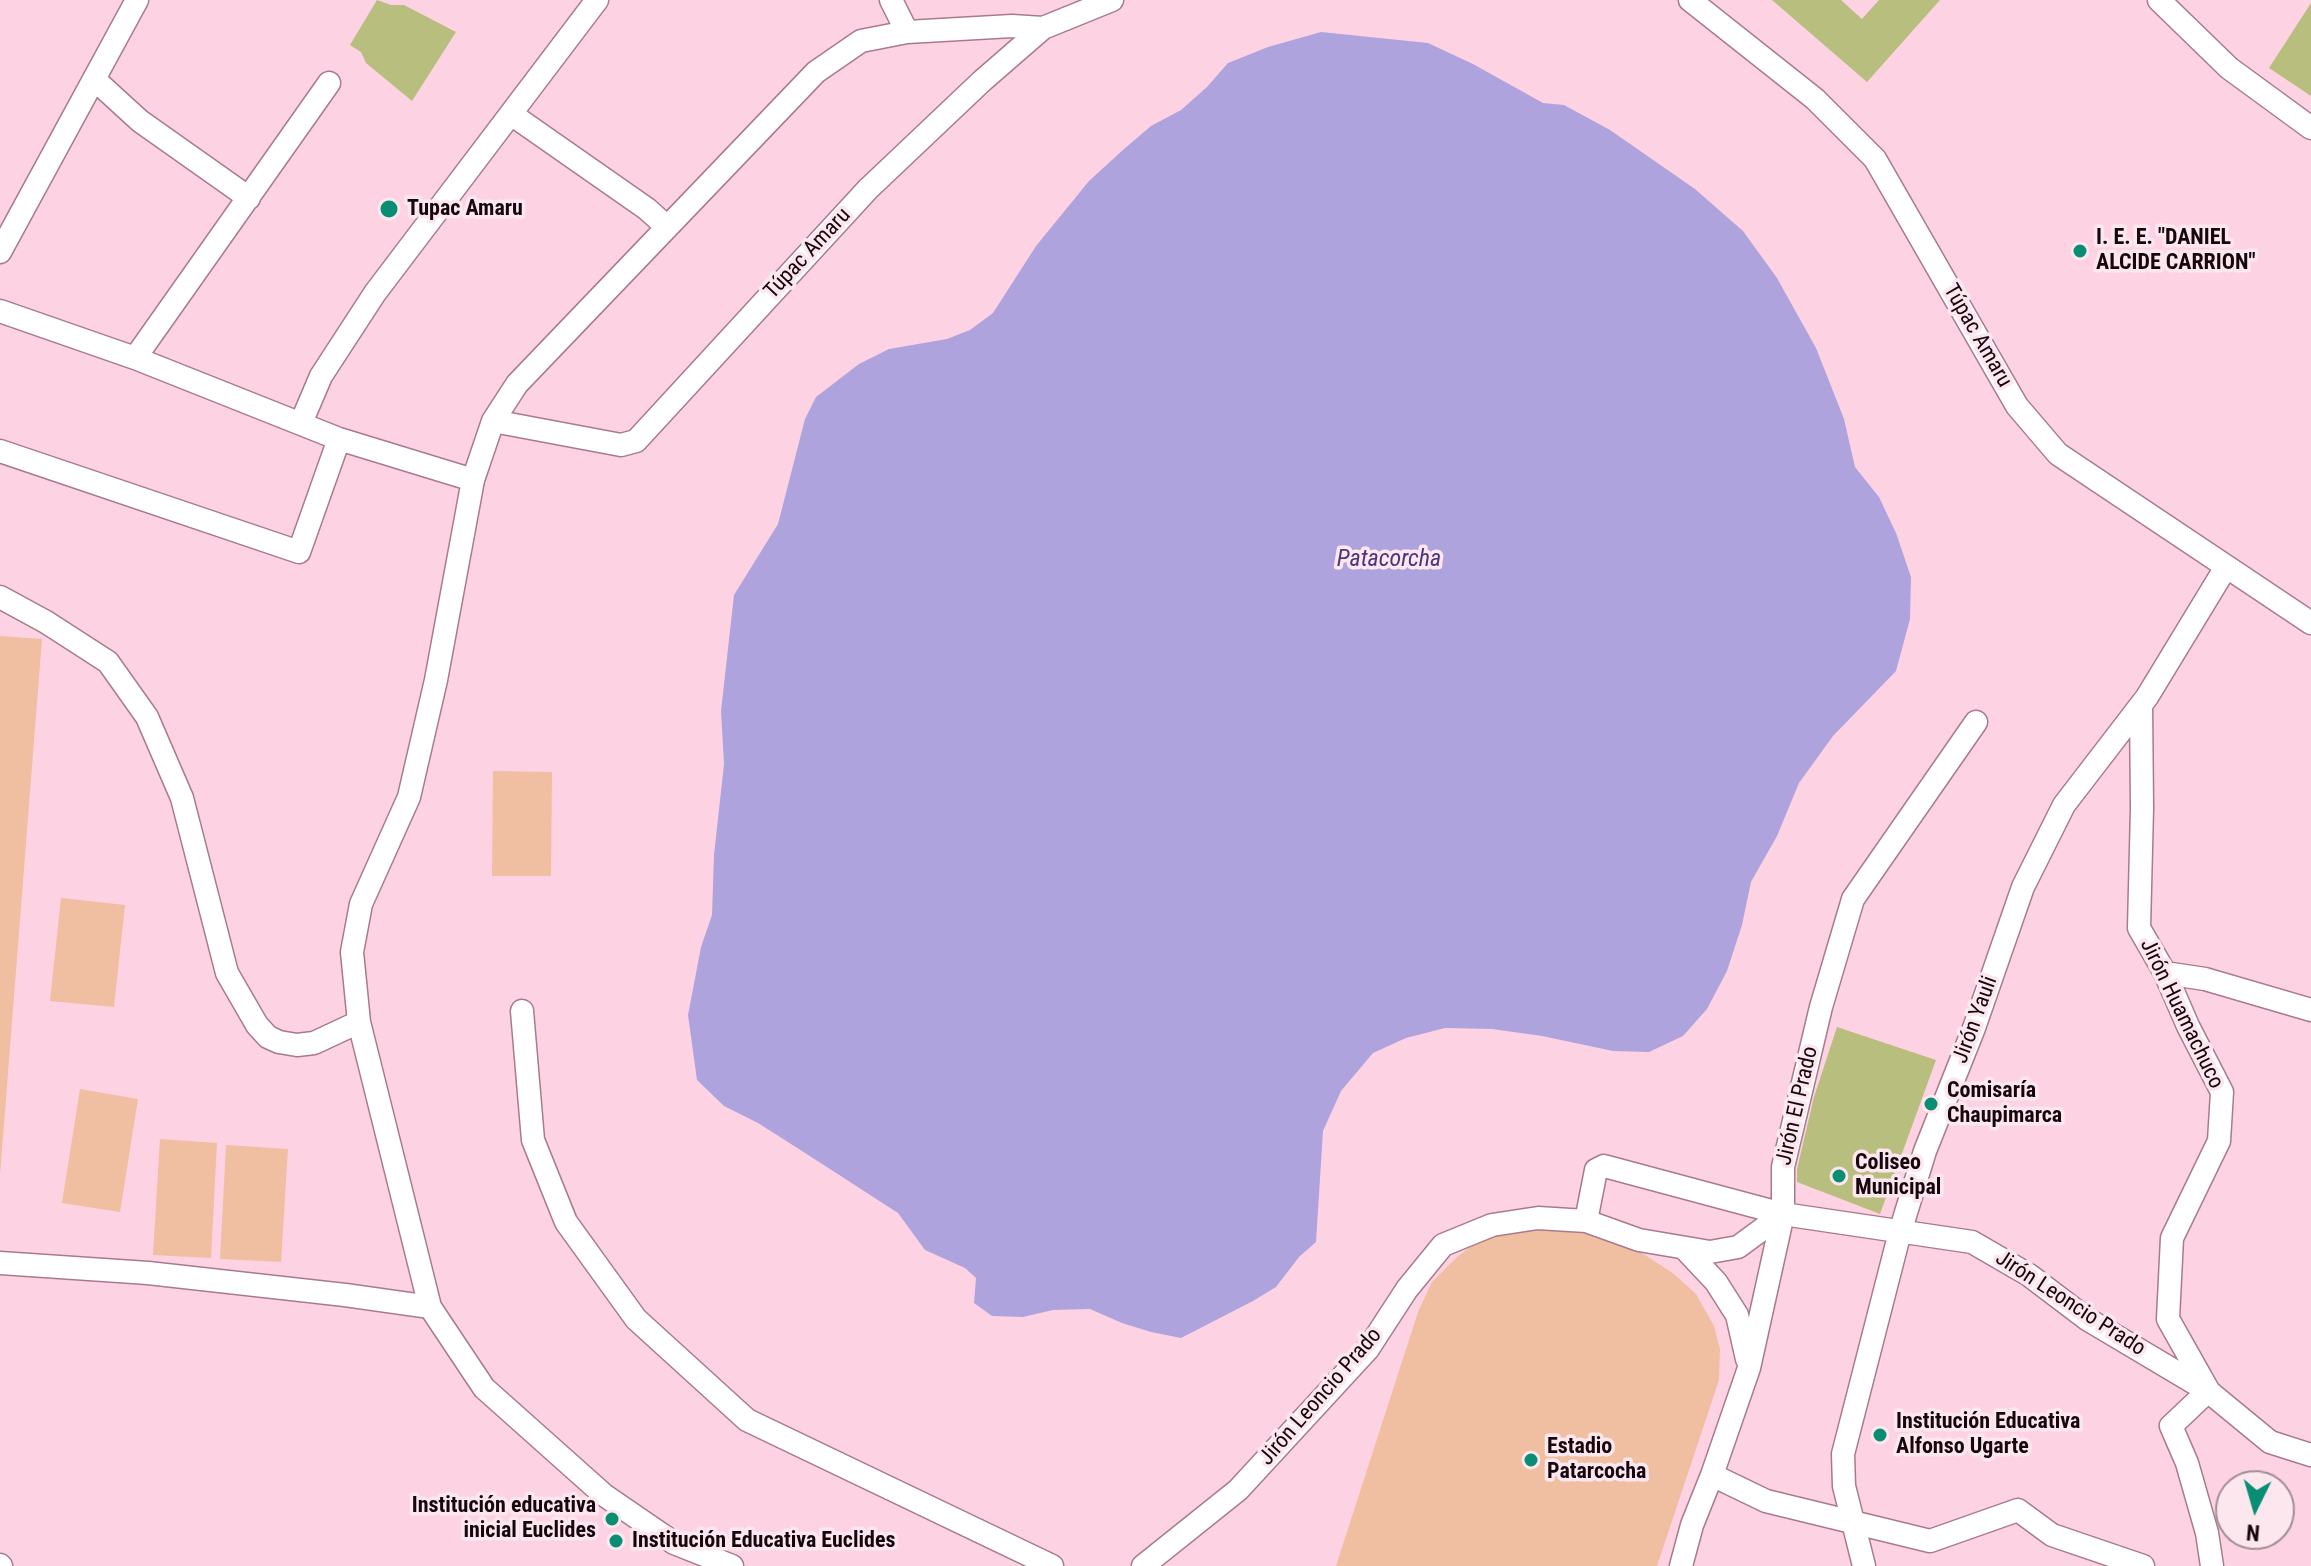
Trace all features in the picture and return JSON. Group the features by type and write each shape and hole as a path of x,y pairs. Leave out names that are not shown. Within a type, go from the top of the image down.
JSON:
{"street":[{"path":"0,252 137,0"},
{"path":"301,423 321,376 375,293 597,0"},
{"path":"891,0 907,32"},
{"name":"Túpac Amaru","path":"493,421 621,445 636,441 868,189 982,81 1043,28 1112,0"},
{"name":"Túpac Amaru","path":"1690,0 1815,99 1875,159 2017,406 2058,454 2311,623"},
{"path":"2159,0 2229,68 2311,128"},
{"path":"732,1566 674,1543 604,1495 484,1388 430,1307 359,1022 352,952 361,904 409,797 436,680 473,480 493,421 517,384 816,72 861,41 907,32 1012,26 1043,28"},
{"path":"94,79 140,121 249,198"},
{"path":"135,358 329,83"},
{"path":"511,114 647,209 667,227"},
{"path":"0,311 135,358 339,439 473,480"},
{"path":"0,451 299,552 339,439"},
{"name":"Jirón Yauli","path":"1864,1566 1844,1486 1843,1454 1900,1232 1925,1151 1974,1028 2023,887 2064,805 2141,705 2226,567"},
{"path":"0,597 108,662 147,717 182,798 227,973 257,1025 268,1037 297,1045 314,1043 359,1022"},
{"name":"Jirón Huamachuco","path":"2141,705 2139,928 2165,973 2222,1092 2219,1141 2172,1238 2168,1319 2208,1391"},
{"name":"Jirón El Prado","path":"1681,1566 1692,1525 1749,1368 1783,1214 1783,1167 1821,1007 1853,899 1976,722"},
{"path":"2165,973 2205,979 2311,1010"},
{"path":"522,1011 533,1140 566,1222 636,1319 747,1420 1052,1566"},
{"name":"Jirón Leoncio Prado","path":"1586,1221 1596,1170 1604,1166 1783,1214 1972,1242 2029,1275 2087,1319 2208,1391"},
{"name":"Jirón Leoncio Prado","path":"1143,1566 1238,1490 1368,1349 1407,1289 1443,1245 1492,1225 1538,1218 1586,1221 1639,1240 1710,1252 1738,1247 1783,1214"},
{"path":"1684,1248 1716,1282 1737,1315 1749,1368"},
{"path":"0,1263 148,1273 430,1307"},
{"path":"2212,1566 2207,1533 2187,1463 2171,1426 2208,1391 2270,1442 2311,1455"},
{"path":"1712,1475 1766,1501 1930,1541 2018,1510 2052,1535 2143,1566"}],"shaded area":[{"path":"0,636 42,639 0,1175"},
{"path":"493,771 552,772 551,876 492,876"},
{"path":"61,898 125,905 114,1007 50,1001"},
{"path":"80,1089 138,1099 120,1212 62,1203"},
{"path":"160,1139 217,1143 211,1258 153,1255"},
{"path":"226,1145 288,1149 281,1262 220,1259"},
{"name":"Estadio Patarcocha","path":"1519,1225 1560,1226 1636,1249 1674,1274 1696,1294 1714,1326 1720,1349 1719,1380 1657,1566 1336,1566 1418,1312 1432,1282 1483,1237"}],"water":[{"name":"Patacorcha","path":"1321,32 1428,43 1543,103 1564,105 1610,130 1695,189 1743,231 1777,278 1816,348 1844,419 1855,467 1879,497 1896,533 1911,577 1910,619 1896,671 1833,736 1799,783 1777,836 1751,882 1742,925 1727,971 1707,1009 1683,1036 1649,1052 1613,1051 1492,1029 1445,1028 1406,1038 1373,1053 1341,1091 1323,1131 1316,1242 1299,1257 1276,1287 1181,1338 1122,1323 1090,1309 1053,1310 1023,1317 992,1316 974,1303 976,1278 965,1268 925,1250 898,1213 758,1123 724,1106 697,1080 688,1015 701,947 712,915 714,855 724,764 721,711 734,595 778,524 805,419 816,397 859,364 889,349 947,339 970,330 993,313 1036,246 1089,181 1151,126 1181,110 1228,63 1268,47"}],"building":[{"path":"377,0 404,5 456,32 412,101 366,63 361,52 350,45"},
{"path":"1772,0 1841,0 1862,19 1879,0 1940,0 1867,82"},
{"path":"2311,3 2311,96 2269,68"},
{"name":"Coliseo Municipal","path":"1837,1027 1936,1060 1880,1214 1797,1182 1797,1169 1814,1097"}],"place":[{"name":"Tupac Amaru","path":"389,209"},
{"name":"I. E. E. \"DANIEL ALCIDE CARRION\"","path":"2080,251"},
{"name":"Comisaría Chaupimarca","path":"1931,1104"},
{"name":"Coliseo Municipal","path":"1839,1176"},
{"name":"Institución Educativa Alfonso Ugarte","path":"1880,1435"},
{"name":"Estadio Patarcocha","path":"1531,1460"},
{"name":"Institución educativa inicial Euclides","path":"612,1519"},
{"name":"Institución Educativa Euclides","path":"616,1541"}]}
